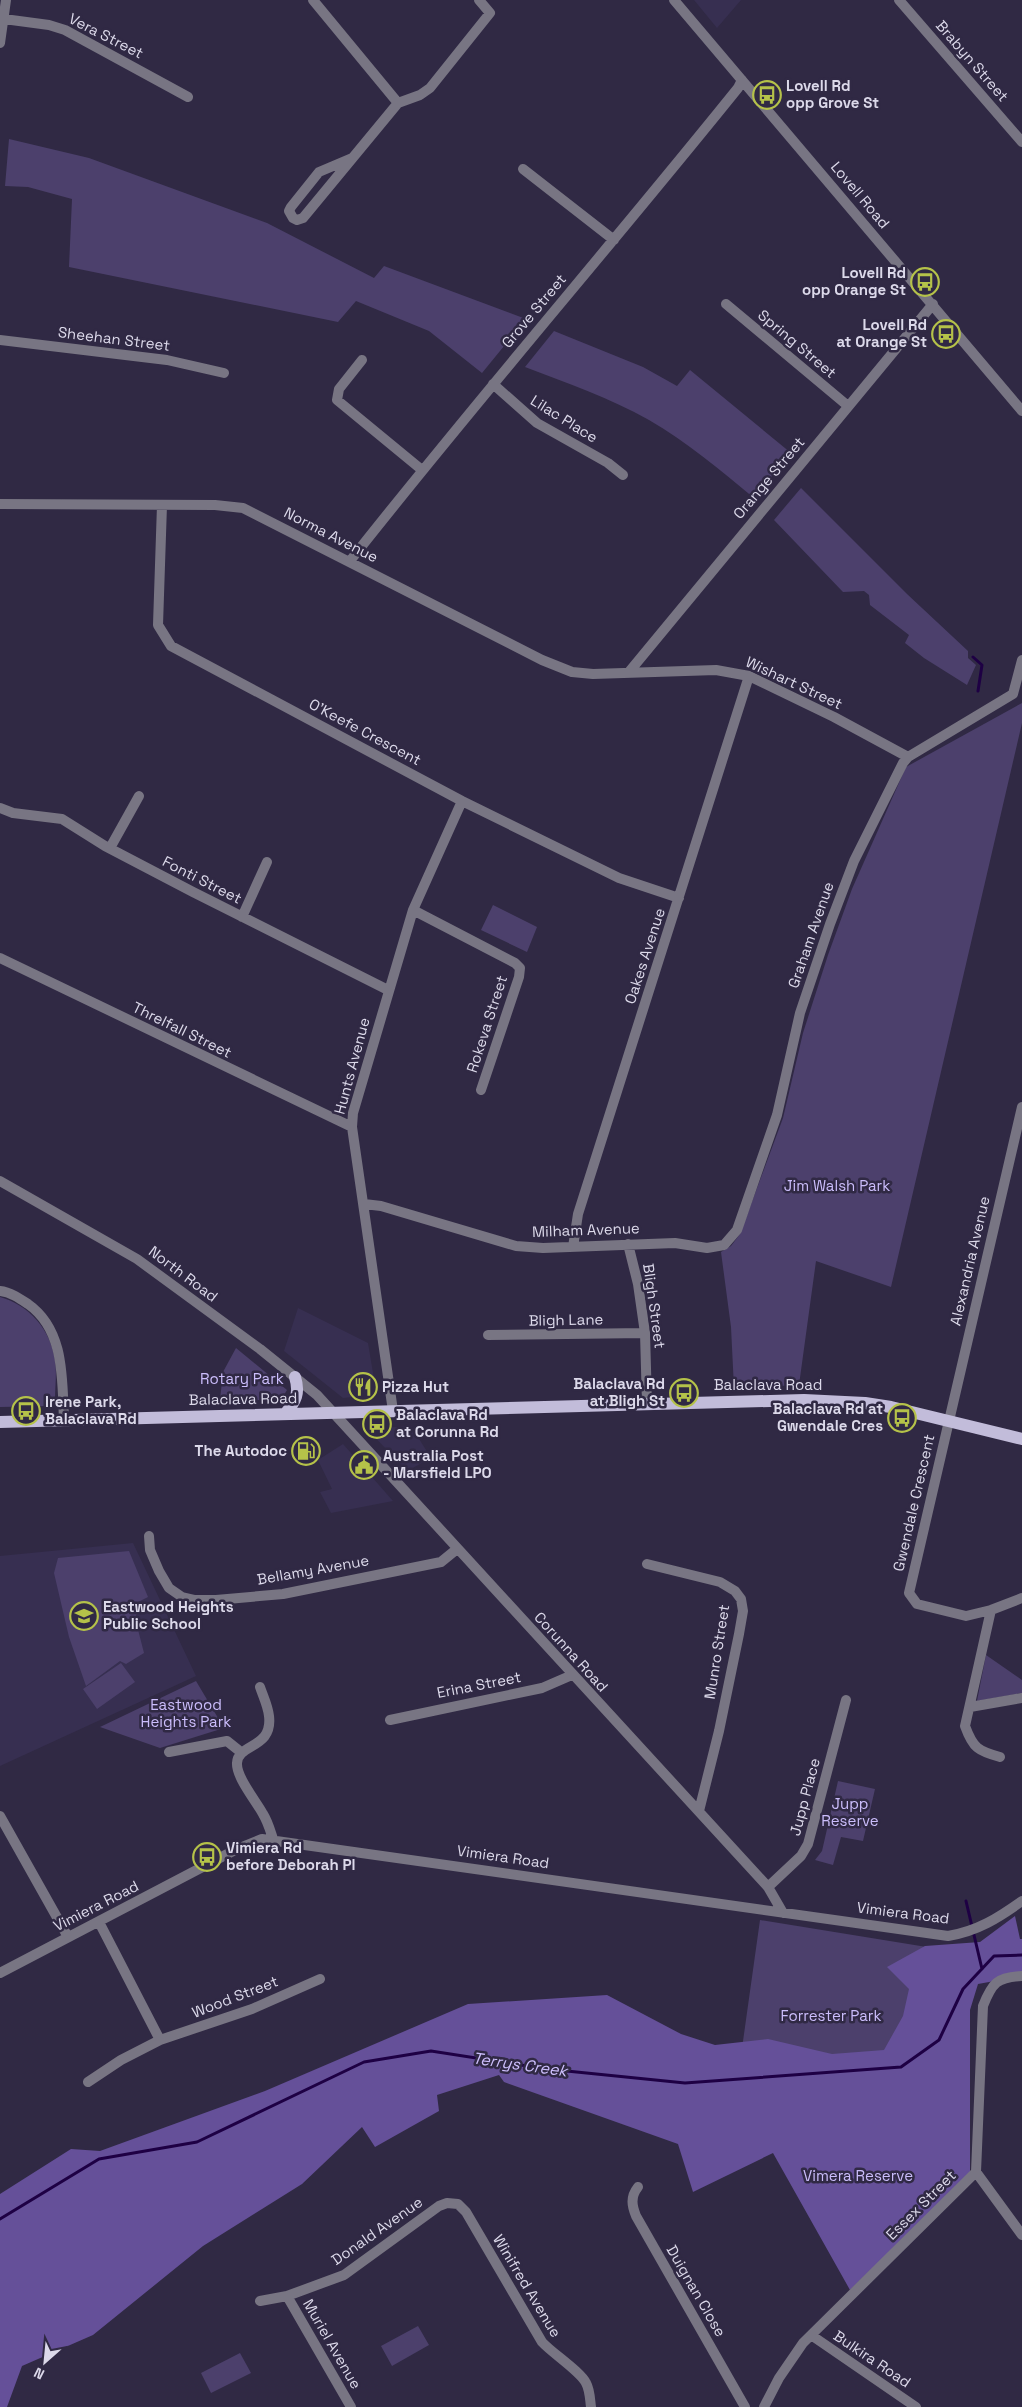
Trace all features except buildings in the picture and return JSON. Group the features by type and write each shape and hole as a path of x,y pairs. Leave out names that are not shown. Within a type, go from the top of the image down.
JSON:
{"main road":[{"path":"285,1414 298,1397 295,1377"},
{"name":"Balaclava Road","path":"0,1422 826,1400 878,1405 1022,1439"}],"street":[{"path":"313,0 398,103"},
{"path":"352,158 319,172 291,207 290,215 297,220 303,218 398,103 420,95 430,88 490,13 479,0"},
{"name":"Lovell Road","path":"674,0 1022,411"},
{"name":"Brabyn Street","path":"899,0 1022,142"},
{"path":"0,43 4,9"},
{"name":"Vera Street","path":"4,9 65,30 188,97"},
{"name":"Grove Street","path":"350,561 422,470 738,88 742,80"},
{"path":"523,169 614,240"},
{"name":"Spring Street","path":"726,304 848,406"},
{"name":"Orange Street","path":"629,672 933,304"},
{"name":"Sheehan Street","path":"0,340 167,360 224,373"},
{"path":"362,360 339,389 337,400 422,470"},
{"name":"Lilac Place","path":"493,384 537,423 608,463 623,474"},
{"name":"Norma Avenue","path":"0,504 215,505 243,508 542,660 572,672 593,674 629,672"},
{"name":"O'Keefe Crescent","path":"162,505 158,625 171,646 462,800 618,878 679,898"},
{"path":"908,757 1018,695 1022,660"},
{"name":"Wishart Street","path":"629,672 716,670 749,676 826,713 908,757"},
{"name":"Oakes Avenue","path":"573,1246 578,1214 749,676"},
{"name":"Graham Avenue","path":"724,1246 737,1230 777,1115 800,1013 832,917 854,861 908,757"},
{"path":"110,848 139,796"},
{"name":"Hunts Avenue","path":"393,1411 352,1127 353,1113 388,990 414,910 462,800"},
{"name":"Fonti Street","path":"0,808 13,813 62,819 110,848 388,990"},
{"path":"242,917 267,862"},
{"name":"Rokeva Street","path":"414,910 516,963 520,968 519,977 481,1090"},
{"name":"Threlfall Street","path":"0,958 352,1127"},
{"name":"Alexandria Avenue","path":"948,1421 1022,1107"},
{"name":"North Road","path":"0,1181 137,1258 295,1377 333,1412"},
{"name":"Milham Avenue","path":"364,1204 381,1206 516,1246 675,1243 707,1248 724,1246"},
{"name":"Bligh Street","path":"628,1244 638,1284 645,1333 647,1404"},
{"path":"0,1291 14,1295 34,1308 44,1318 56,1339 61,1366 64,1420"},
{"name":"Bligh Lane","path":"488,1335 645,1333"},
{"name":"Corunna Road","path":"333,1412 572,1676 699,1810 768,1887 783,1913"},
{"name":"Gwendale Crescent","path":"948,1421 909,1593 917,1604 966,1616 991,1610 1022,1598"},
{"name":"Bellamy Avenue","path":"149,1536 150,1550 159,1572 170,1588 182,1597 196,1600 283,1594 441,1562 457,1549"},
{"name":"Munro Street","path":"647,1564 720,1582 736,1591 741,1599 743,1611 719,1731 699,1810"},
{"path":"991,1610 965,1726 971,1743 982,1752 1000,1757"},
{"name":"Erina Street","path":"390,1720 542,1688 572,1676"},
{"path":"260,1687 269,1715 268,1734 260,1743 242,1752 237,1760 237,1771 263,1814 273,1839"},
{"path":"970,1707 1022,1698"},
{"name":"Jupp Place","path":"768,1887 802,1856 808,1844 846,1700"},
{"path":"169,1752 227,1741 242,1752"},
{"path":"0,1816 68,1937"},
{"name":"Vimiera Road","path":"0,1973 255,1840 273,1839 948,1936 984,1926 1022,1900"},
{"path":"99,1922 160,2040"},
{"name":"Essex Street","path":"764,2407 787,2366 811,2335 976,2172 983,2006 988,1993 996,1982 1003,1978 1022,1976"},
{"name":"Wood Street","path":"88,2082 121,2060 160,2040 252,2009 320,1979"},
{"path":"976,2172 1022,2235"},
{"name":"Duignan Close","path":"638,2187 632,2198 632,2207 636,2216 745,2407"},
{"name":"Donald Avenue","path":"260,2301 287,2296 344,2275 439,2206 454,2202"},
{"name":"Winifred Avenue","path":"454,2202 466,2212 542,2342 556,2357 577,2372 587,2383 592,2407"},
{"name":"Muriel Avenue","path":"287,2296 351,2407"},
{"name":"Bulkira Road","path":"811,2335 916,2407"}],"shaded area":[{"path":"694,0 741,0 717,28"},
{"path":"298,1308 368,1343 375,1385 375,1391 371,1395 343,1398 284,1351"},
{"path":"411,1426 431,1458 407,1471 367,1429"},
{"path":"343,1444 393,1501 331,1513 320,1492 332,1489 318,1460"},
{"name":"Eastwood Heights Public School","path":"133,1543 196,1676 0,1766 0,1556"}],"green space":[{"path":"9,139 89,158 267,223 374,278 384,266 526,319 482,373 429,331 356,301 338,322 69,267 72,199 28,187 5,186"},
{"path":"554,331 643,367 677,386 690,370 791,453 754,498 690,447 649,420 604,398 525,367"},
{"path":"801,488 907,594 968,651 968,658 976,665 967,685 924,658 905,643 909,635 870,605 869,595 864,591 843,592 774,520"},
{"name":"Jim Walsh Park","path":"1022,703 1022,723 891,1287 816,1261 799,1385 734,1388 731,1327 721,1252 731,1246 740,1234 783,1118 803,1033 852,889 906,767"},
{"path":"493,905 537,927 527,952 481,930"},
{"path":"0,1297 11,1301 29,1313 37,1320 49,1339 53,1349 56,1375 55,1399 48,1406 0,1407"},
{"name":"Rotary Park","path":"236,1348 287,1390 282,1398 271,1400 220,1400 223,1372"},
{"path":"129,1551 148,1597 134,1604 137,1613 135,1618 144,1653 126,1664 120,1661 86,1686 69,1637 54,1573 58,1558"},
{"path":"986,1655 1022,1680 1022,1693 977,1701"},
{"path":"121,1663 135,1682 97,1709 83,1689"},
{"name":"Eastwood Heights Park","path":"196,1681 224,1728 160,1748 100,1727"},
{"name":"Jupp Reserve","path":"838,1781 875,1789 863,1841 841,1837 833,1865 815,1860 822,1851"},
{"name":"Vimera Reserve","path":"1015,1916 1020,1939 1022,1939 1022,1976 978,1984 970,2010 970,2174 850,2290 773,2153 693,2192 678,2144 504,2082 499,2075 437,2095 439,2111 375,2147 362,2127 302,2184 203,2246 93,2335 22,2366 7,2407 0,2407 0,2194 71,2149 100,2151 265,2091 468,2004 607,1995 681,2034 715,2045 768,2039 832,2054 884,2050 903,2016 909,1989 887,1967 925,1946 980,1942"},
{"name":"Forrester Park","path":"760,1920 939,1949 918,2049 736,2091"},
{"path":"418,2326 429,2345 392,2366 381,2346"},
{"path":"240,2353 251,2373 211,2393 201,2373"}],"waterway":[{"path":"973,657 982,665 978,691"},
{"path":"966,1901 982,1969"},
{"name":"Terrys Creek","path":"0,2219 99,2159 197,2142 364,2062 431,2051 547,2069 685,2083 901,2067 939,2040 963,1989 994,1956 1022,1955"}],"place":[{"name":"Lovell Rd opp Grove St","path":"767,95"},
{"name":"Lovell Rd opp Orange St","path":"925,282"},
{"name":"Lovell Rd at Orange St","path":"946,334"},
{"name":"Pizza Hut","path":"363,1387"},
{"name":"Balaclava Rd at Bligh St","path":"684,1393"},
{"name":"Irene Park, Balaclava Rd","path":"26,1411"},
{"name":"Balaclava Rd at Gwendale Cres","path":"902,1418"},
{"name":"Balaclava Rd at Corunna Rd","path":"377,1424"},
{"name":"The Autodoc","path":"306,1451"},
{"name":"Australia Post - Marsfield LPO","path":"364,1465"},
{"name":"Eastwood Heights Public School","path":"84,1616"},
{"name":"Vimiera Rd before Deborah Pl","path":"207,1857"}]}
